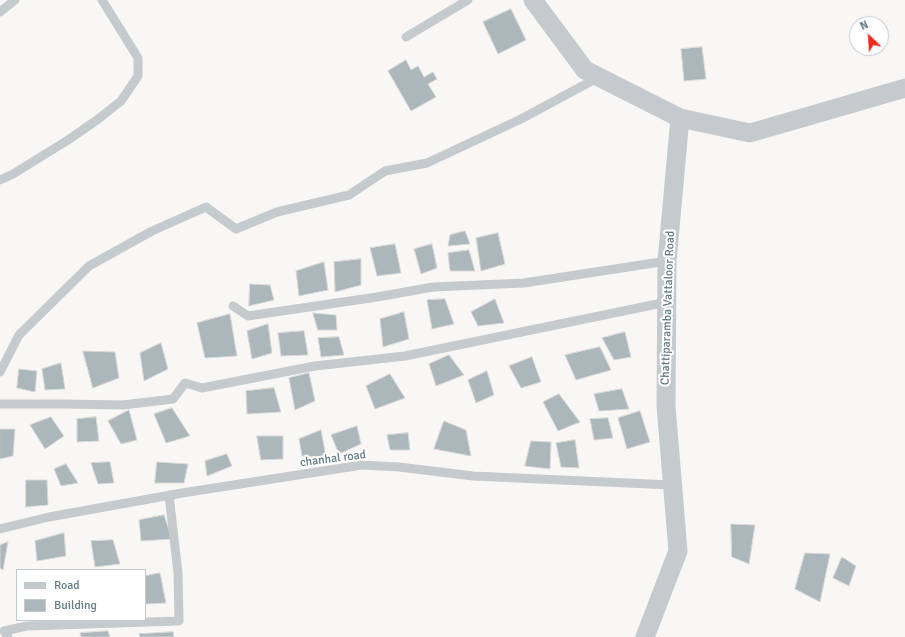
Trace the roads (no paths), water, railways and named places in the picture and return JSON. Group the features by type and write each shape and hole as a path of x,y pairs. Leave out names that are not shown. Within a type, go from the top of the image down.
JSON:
{"street":[{"path":"533,0 585,70 680,118 750,133 905,88"},
{"name":"Chattiparamba Vattaloor Road","path":"645,637 678,551 666,406 667,261 680,118"}],"lane":[{"path":"0,12 16,0"},
{"path":"0,180 38,159 97,120 121,101 138,76 138,58 102,0"},
{"path":"406,36 468,0"},
{"path":"0,372 19,335 89,266 152,231 206,207 236,228 277,212 349,195 385,171 427,163 521,119 598,77"},
{"path":"233,306 248,316 433,288 524,283 667,261"},
{"path":"0,404 123,405 173,399 185,383 202,388 315,366 405,356 667,302"},
{"name":"chanhal road","path":"0,529 49,517 169,495 362,465 399,467 473,476 672,485"},
{"path":"8,637 4,631 27,626 178,621 178,573 169,495"}]}
